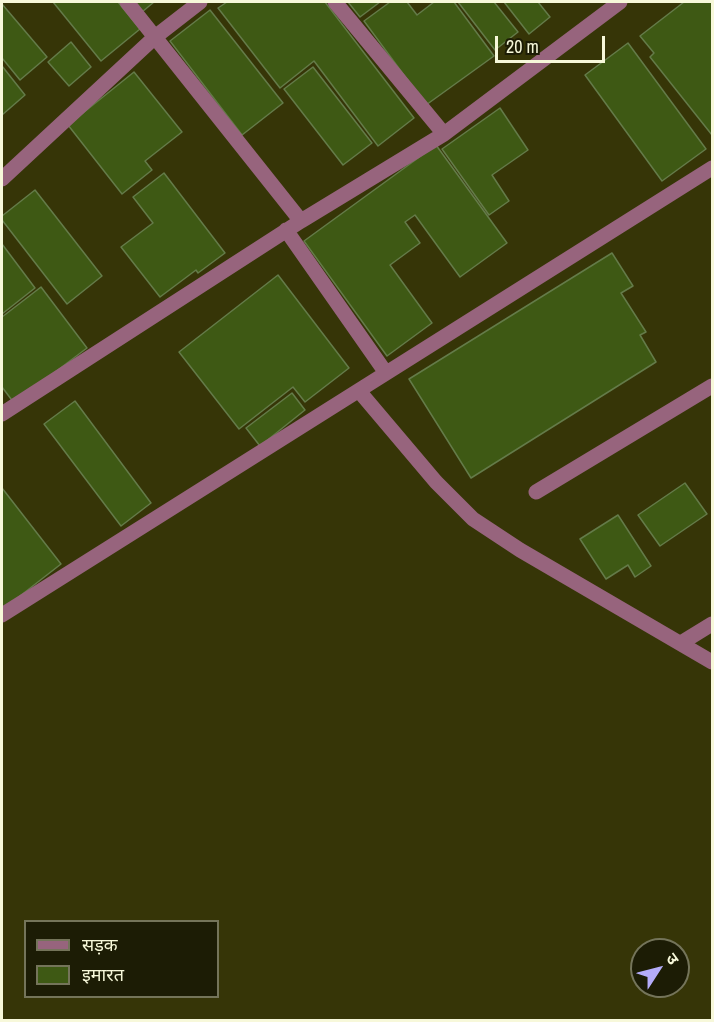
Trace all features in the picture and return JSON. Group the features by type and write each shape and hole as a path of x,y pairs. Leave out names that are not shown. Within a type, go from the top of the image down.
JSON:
{"street":[{"path":"127,2 301,221"},
{"path":"2,179 155,37 200,2"},
{"path":"335,2 444,134"},
{"path":"2,414 286,230 444,134 620,2"},
{"path":"2,615 712,168"},
{"path":"286,230 386,374"},
{"path":"536,492 712,386"},
{"path":"359,391 436,482 473,519 520,550 712,662"},
{"path":"681,644 712,624"}],"building":[{"path":"53,2 118,2 140,29 101,61"},
{"path":"134,2 154,2 142,12"},
{"path":"227,2 325,2 414,118 378,146 314,61 280,88 218,8"},
{"path":"348,2 380,2 360,17"},
{"path":"390,2 407,2 417,15 434,2 454,2 494,56 426,105 364,21"},
{"path":"458,2 494,2 518,32 495,50"},
{"path":"504,2 538,2 550,17 529,34"},
{"path":"684,2 712,2 712,135 650,57 654,53 640,36"},
{"path":"2,4 47,57 20,80 2,58"},
{"path":"210,10 283,103 242,135 170,41"},
{"path":"71,42 91,67 69,86 48,62"},
{"path":"628,43 706,149 662,181 585,75"},
{"path":"2,66 25,95 2,115"},
{"path":"313,67 372,143 343,165 284,89"},
{"path":"134,72 182,132 145,161 152,170 122,194 68,125"},
{"path":"500,108 528,150 492,175 509,201 489,215 442,149"},
{"path":"436,145 507,243 460,277 415,215 405,222 420,243 390,265 432,323 387,356 304,241"},
{"path":"164,173 225,253 198,273 196,270 160,297 121,247 153,223 133,197"},
{"path":"35,190 102,276 67,304 2,220 2,216"},
{"path":"2,244 35,288 2,314"},
{"path":"612,253 633,286 621,293 646,332 640,335 656,362 471,478 409,379"},
{"path":"278,275 349,368 305,402 293,387 239,429 179,352"},
{"path":"41,287 87,348 14,403 2,387 2,317"},
{"path":"292,393 305,410 260,446 246,428"},
{"path":"75,401 151,503 121,526 44,424"},
{"path":"685,483 707,514 660,546 638,515"},
{"path":"2,488 61,564 2,610"},
{"path":"618,515 651,566 635,577 628,565 606,579 580,539"}]}
